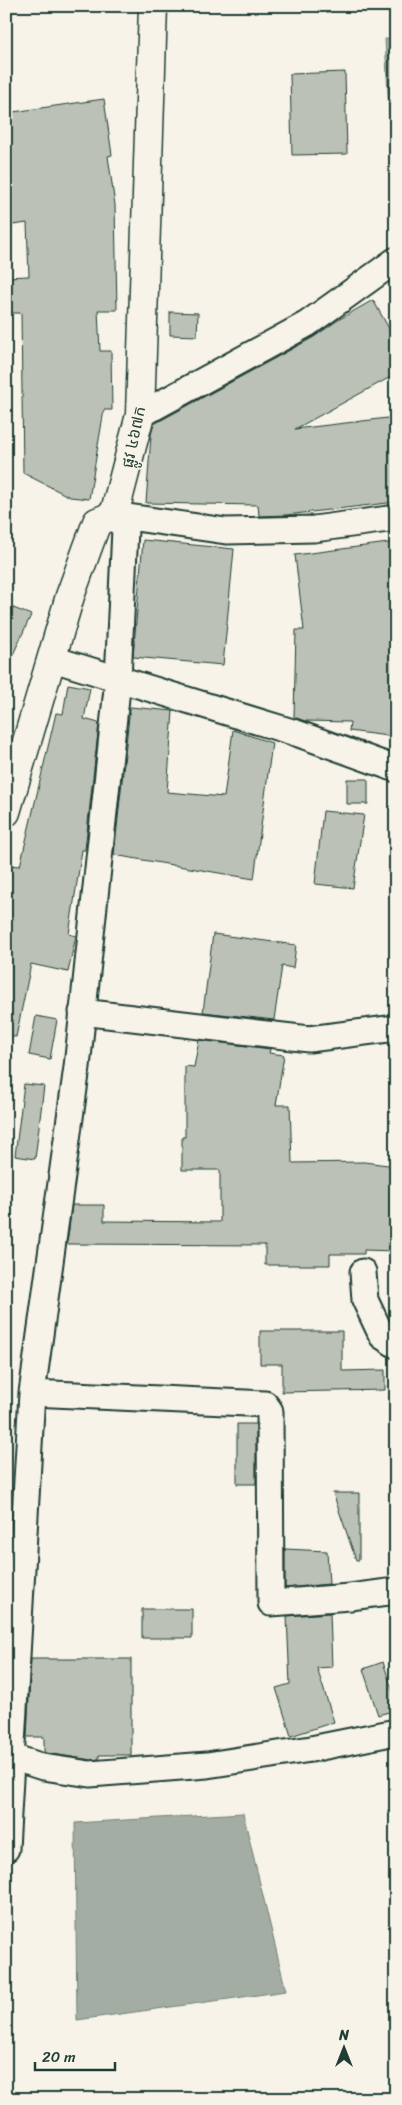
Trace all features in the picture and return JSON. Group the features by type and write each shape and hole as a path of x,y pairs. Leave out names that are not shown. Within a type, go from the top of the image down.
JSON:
{"street":[{"name":"ផ្លូវ ៤៦៧ក","path":"114,515 140,415 153,6"},
{"path":"140,415 307,324 396,260"},
{"path":"6,812 53,659 70,596 96,522 114,515 226,531 314,529 396,518"},
{"path":"6,1849 9,1755 32,1393 77,1067 118,679 125,529 114,515"},
{"path":"53,659 299,734 396,769"},
{"path":"82,1012 309,1039 396,1028"},
{"path":"363,1272 366,1300 382,1336 396,1345"},
{"path":"32,1393 265,1404 270,1410 271,1603 350,1597 396,1591"},
{"path":"9,1755 43,1768 90,1774 207,1765 311,1749 396,1732"}],"shaded area":[{"path":"385,39 396,39 396,202 394,204"},
{"path":"243,1813 286,1991 77,2020 75,1823"}],"building":[{"path":"345,72 347,154 292,155 290,74"},
{"path":"104,99 112,155 108,156 115,205 117,310 98,310 100,351 111,351 112,410 104,410 89,499 70,497 23,473 21,313 6,313 6,277 29,276 27,223 6,226 6,113"},
{"path":"373,300 396,341 396,374 295,429 396,417 396,502 286,515 259,516 258,505 146,503 151,435 154,424 314,337 338,320"},
{"path":"170,312 198,313 197,336 170,335"},
{"path":"143,540 234,549 223,665 133,657"},
{"path":"396,542 396,718 390,717 388,736 349,731 350,722 305,721 294,717 296,630 304,630 295,555"},
{"path":"6,605 31,615 6,670"},
{"path":"68,684 90,688 84,719 99,723 85,850 82,850 69,934 76,936 68,972 31,964 16,1037 6,1036 6,885 10,865 20,866 56,713 63,714"},
{"path":"130,707 173,711 167,792 224,797 233,730 272,743 254,879 114,855"},
{"path":"347,779 368,779 368,804 347,804"},
{"path":"323,811 364,815 353,888 315,884"},
{"path":"213,934 296,945 293,968 282,966 274,1020 203,1012"},
{"path":"36,1016 57,1020 50,1059 29,1055"},
{"path":"199,1040 270,1049 269,1053 284,1055 276,1105 290,1105 292,1163 364,1162 396,1166 394,1251 364,1250 364,1254 330,1254 330,1265 265,1265 265,1245 67,1244 72,1205 104,1205 104,1221 220,1222 220,1170 182,1170 182,1137 185,1137 185,1066 194,1067"},
{"path":"24,1084 44,1086 35,1159 15,1156"},
{"path":"260,1331 342,1331 342,1371 385,1370 385,1390 282,1392 282,1364 260,1364"},
{"path":"237,1424 256,1424 256,1484 237,1484"},
{"path":"333,1493 359,1493 359,1560 356,1560"},
{"path":"285,1549 327,1551 329,1584 285,1588"},
{"path":"142,1609 192,1609 192,1638 142,1638"},
{"path":"330,1613 332,1667 317,1668 334,1722 291,1736 276,1688 290,1684 287,1616"},
{"path":"31,1659 131,1659 131,1755 99,1755 99,1759 91,1760 46,1753 44,1752 44,1737 27,1737"},
{"path":"383,1662 396,1701 396,1710 378,1715 363,1669"}]}
